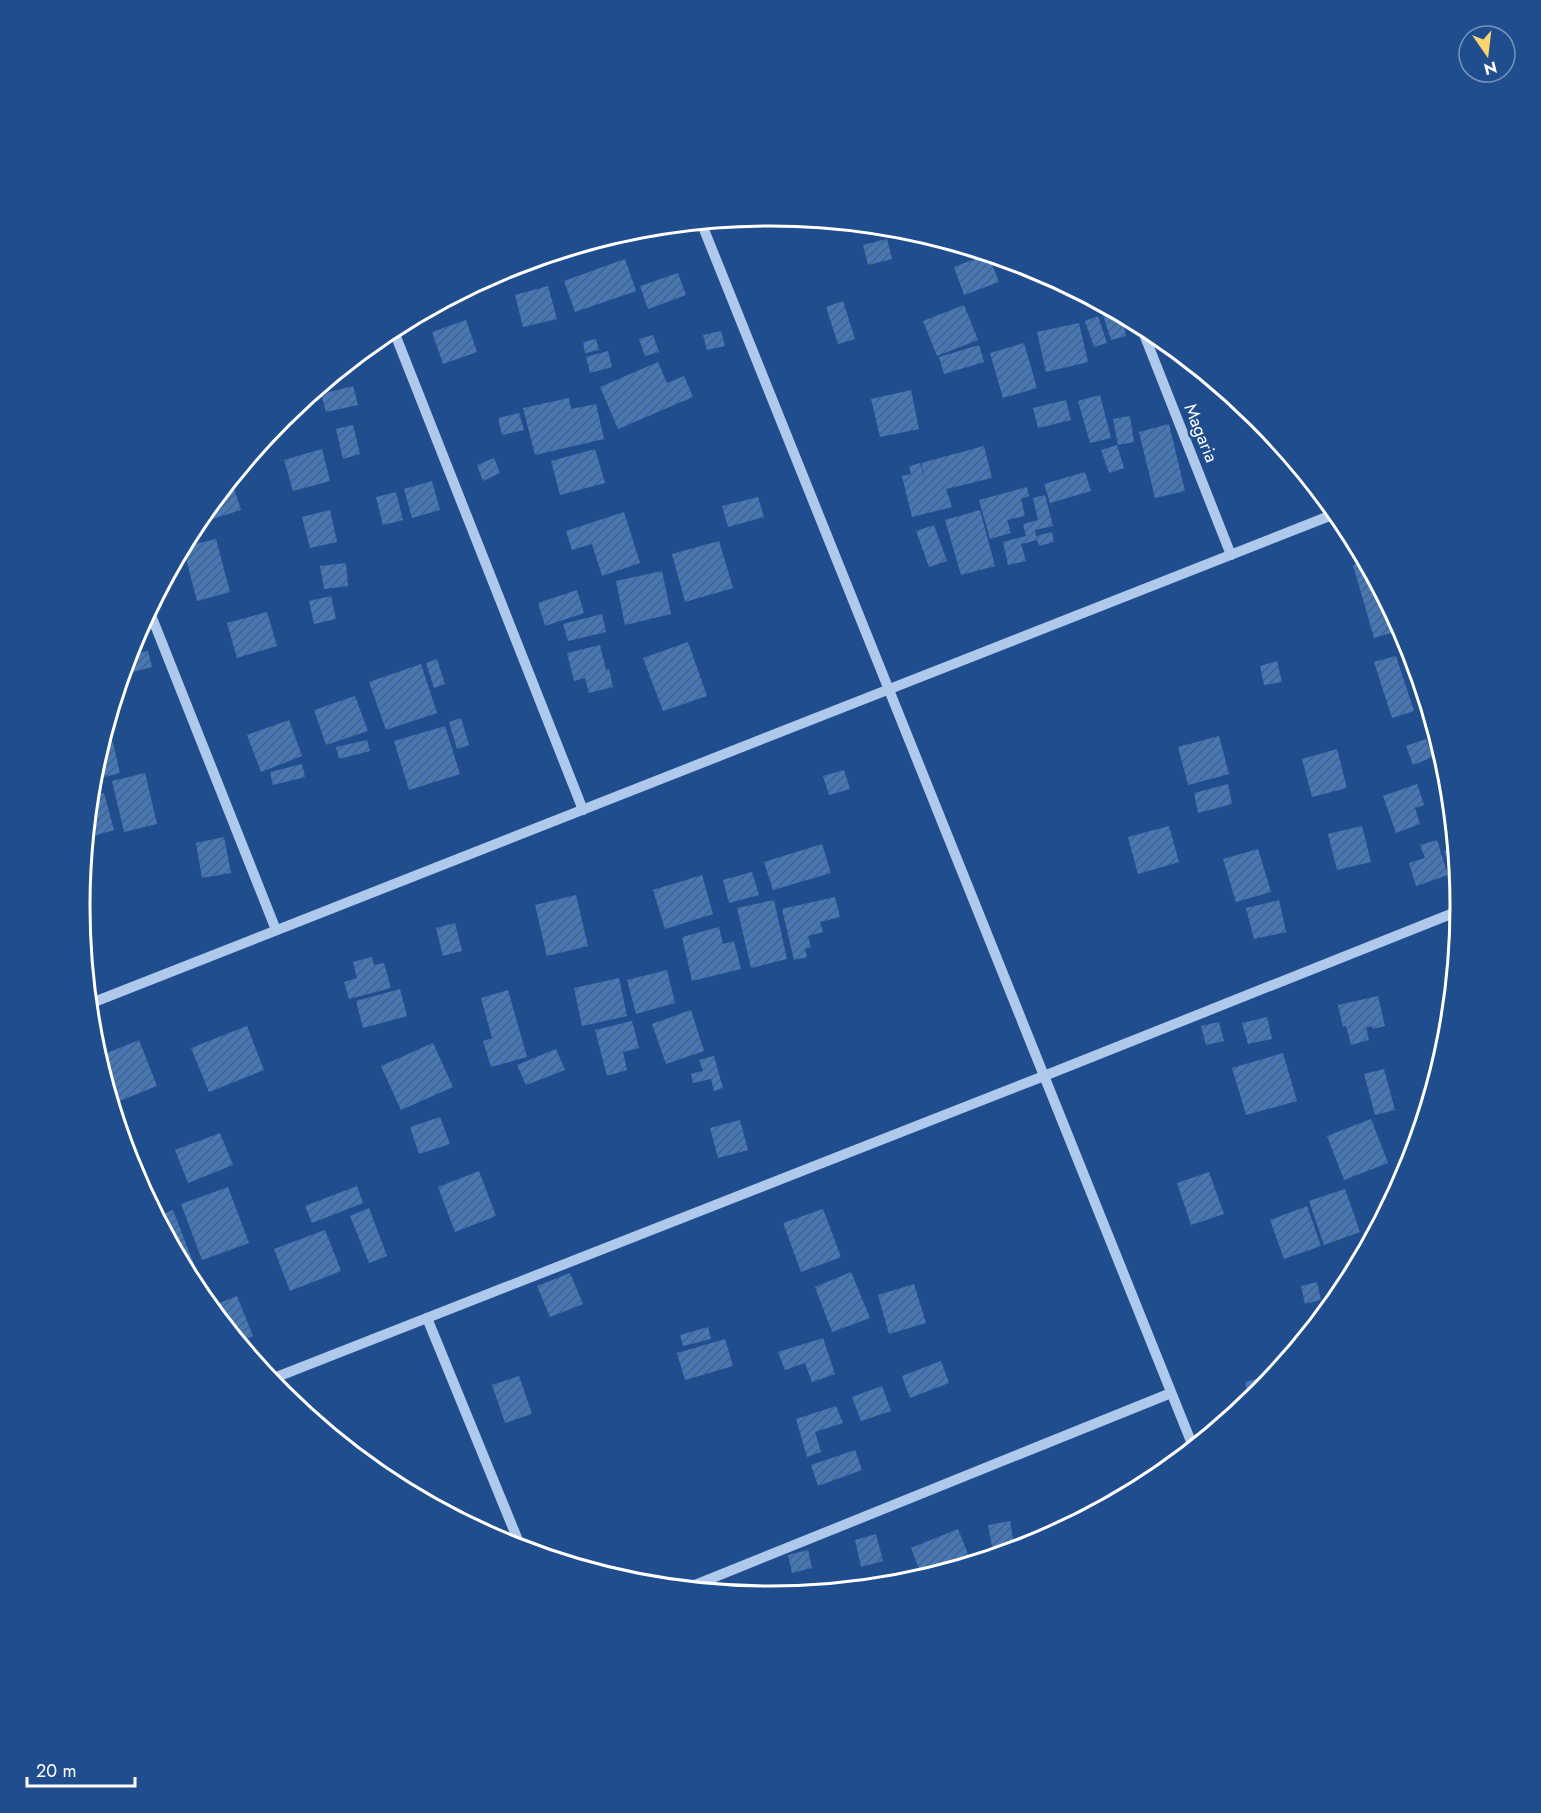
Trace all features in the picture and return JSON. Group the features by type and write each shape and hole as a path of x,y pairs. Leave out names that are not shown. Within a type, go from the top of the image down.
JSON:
{"street":[{"path":"704,229 1191,1441"},
{"path":"397,338 583,810"},
{"name":"Magaria","path":"1146,339 1231,555"},
{"path":"97,1001 1328,517"},
{"path":"154,619 276,930"},
{"path":"278,1376 1451,914"},
{"path":"427,1318 517,1538"},
{"path":"700,1583 1171,1393"}],"building":[{"path":"887,239 892,259 868,265 863,245"},
{"path":"977,258 989,262 992,263 999,282 964,295 954,267"},
{"path":"625,259 636,291 575,312 564,281"},
{"path":"678,273 686,295 648,309 640,286"},
{"path":"548,286 557,319 523,327 515,295"},
{"path":"843,301 855,339 838,344 826,307"},
{"path":"964,305 978,340 937,356 923,321"},
{"path":"1106,314 1123,325 1126,336 1111,340 1103,315"},
{"path":"1098,316 1107,343 1094,347 1085,321"},
{"path":"466,320 477,352 443,364 432,332"},
{"path":"1079,323 1088,362 1046,372 1037,332"},
{"path":"721,331 725,346 707,350 703,335"},
{"path":"653,335 659,352 645,356 639,339"},
{"path":"596,339 599,350 585,353 583,342"},
{"path":"1024,343 1037,388 1003,398 990,353"},
{"path":"979,345 984,362 944,374 939,357"},
{"path":"608,351 612,367 590,373 586,357"},
{"path":"658,362 667,383 684,376 693,397 618,429 600,387"},
{"path":"353,386 358,405 326,412 321,396"},
{"path":"911,390 919,429 880,437 871,399"},
{"path":"1100,395 1111,438 1090,443 1078,401"},
{"path":"569,398 571,409 596,404 604,439 535,455 523,408"},
{"path":"1066,400 1071,420 1038,428 1033,408"},
{"path":"519,413 524,430 502,435 498,418"},
{"path":"1130,416 1134,442 1118,445 1113,419"},
{"path":"1169,424 1185,491 1155,498 1139,432"},
{"path":"353,425 360,454 343,459 336,429"},
{"path":"1117,445 1124,468 1109,473 1101,450"},
{"path":"984,446 992,478 946,489 952,507 912,517 902,476 911,474 909,466 920,463 926,484 921,463"},
{"path":"322,449 330,481 293,491 284,460"},
{"path":"595,449 605,483 560,495 551,461"},
{"path":"494,458 500,473 483,481 477,465"},
{"path":"1085,472 1091,491 1050,503 1044,484"},
{"path":"432,481 440,510 412,518 404,489"},
{"path":"1027,487 1029,496 1021,499 1025,516 1007,520 1011,533 990,539 979,500"},
{"path":"234,489 241,510 211,519"},
{"path":"396,492 403,520 383,525 376,497"},
{"path":"1045,495 1053,526 1035,530 1036,536 1052,532 1054,542 1039,546 1037,540 1021,544 1026,561 1008,565 1003,542 1026,536 1023,524 1038,520 1033,498"},
{"path":"758,497 764,517 728,527 722,506"},
{"path":"330,510 337,542 310,548 302,517"},
{"path":"980,510 995,566 961,575 945,520"},
{"path":"624,512 640,563 602,576 592,544 572,550 566,531"},
{"path":"934,525 947,561 929,567 916,531"},
{"path":"216,539 230,592 197,601 186,558 195,544"},
{"path":"719,541 733,588 685,602 672,554"},
{"path":"346,563 348,586 324,589 320,566"},
{"path":"1359,564 1360,566 1393,633 1374,638 1353,565"},
{"path":"662,571 671,614 625,625 616,581"},
{"path":"577,590 584,613 545,626 538,603"},
{"path":"331,596 336,619 314,624 309,601"},
{"path":"267,612 277,646 237,658 227,623"},
{"path":"602,614 606,632 568,641 563,624"},
{"path":"688,642 707,696 663,711 643,658"},
{"path":"600,645 613,687 589,693 585,678 574,681 567,653"},
{"path":"148,651 152,667 132,672 139,653"},
{"path":"1396,656 1414,711 1392,718 1374,662"},
{"path":"437,659 445,684 434,688 426,663"},
{"path":"1277,661 1282,682 1264,685 1260,666"},
{"path":"421,664 437,713 386,730 369,682"},
{"path":"355,696 368,731 326,745 314,710"},
{"path":"461,718 469,745 457,749 449,722"},
{"path":"289,720 302,756 261,772 247,735"},
{"path":"445,726 460,774 409,790 394,741"},
{"path":"1219,736 1229,774 1188,785 1178,747"},
{"path":"1426,739 1433,757 1413,765 1406,746"},
{"path":"367,740 370,751 339,759 336,747"},
{"path":"113,742 120,773 104,777 103,773 110,743"},
{"path":"1337,749 1347,788 1312,797 1302,759"},
{"path":"302,764 305,777 273,785 270,772"},
{"path":"844,770 850,789 829,795 823,776"},
{"path":"145,773 157,824 124,832 112,781"},
{"path":"1228,784 1232,804 1198,813 1194,793"},
{"path":"1417,784 1424,805 1415,808 1420,824 1396,833 1383,796"},
{"path":"104,793 114,830 94,836 96,818 100,794"},
{"path":"1169,826 1179,862 1138,874 1128,837"},
{"path":"1362,826 1371,862 1337,870 1328,834"},
{"path":"224,837 231,873 202,878 196,843"},
{"path":"1437,840 1448,875 1416,886 1409,863 1425,858 1420,845"},
{"path":"822,844 831,873 773,890 764,862"},
{"path":"1258,849 1271,892 1236,902 1223,859"},
{"path":"1449,849 1450,868 1444,851"},
{"path":"752,872 759,895 729,903 723,880"},
{"path":"702,875 713,914 665,929 653,890"},
{"path":"576,895 588,946 547,956 535,905"},
{"path":"835,897 840,917 820,922 823,932 808,936 811,947 805,949 807,957 794,960 782,909"},
{"path":"774,900 787,959 751,968 737,908"},
{"path":"1279,900 1286,932 1254,939 1246,908"},
{"path":"455,923 462,951 443,956 436,928"},
{"path":"719,927 723,944 734,941 741,969 692,981 682,937"},
{"path":"372,957 374,965 384,963 391,988 349,999 344,982 357,978 353,962"},
{"path":"667,970 675,1003 636,1014 627,980"},
{"path":"619,978 627,1016 582,1026 574,988"},
{"path":"400,989 407,1016 363,1028 356,1001"},
{"path":"508,990 527,1057 491,1067 483,1041 492,1038 481,998"},
{"path":"1378,996 1385,1026 1366,1028 1369,1040 1351,1045 1346,1026 1343,1027 1338,1005"},
{"path":"691,1010 704,1051 666,1064 652,1024"},
{"path":"1267,1017 1272,1039 1248,1044 1242,1023"},
{"path":"632,1021 639,1048 623,1052 627,1070 607,1076 595,1030"},
{"path":"1219,1022 1224,1041 1206,1045 1201,1026"},
{"path":"247,1026 264,1070 209,1092 191,1048"},
{"path":"139,1040 157,1086 119,1101 106,1053"},
{"path":"433,1043 453,1087 401,1110 381,1066"},
{"path":"556,1049 565,1070 526,1085 517,1065"},
{"path":"1283,1053 1297,1101 1246,1115 1232,1068"},
{"path":"714,1056 723,1088 714,1091 711,1079 693,1083 691,1074 703,1071 699,1060"},
{"path":"1384,1069 1395,1110 1375,1115 1364,1074"},
{"path":"440,1117 450,1144 419,1154 410,1127"},
{"path":"1371,1119 1388,1163 1344,1180 1327,1136"},
{"path":"740,1120 748,1150 718,1158 710,1128"},
{"path":"220,1133 233,1165 188,1183 175,1150"},
{"path":"479,1171 496,1216 455,1232 438,1187"},
{"path":"1209,1172 1224,1214 1191,1225 1177,1183"},
{"path":"357,1186 363,1203 312,1223 305,1206"},
{"path":"228,1187 249,1243 202,1260 181,1204"},
{"path":"1345,1189 1360,1232 1324,1245 1309,1201"},
{"path":"1307,1206 1321,1246 1284,1259 1270,1220"},
{"path":"369,1208 387,1256 369,1263 350,1216"},
{"path":"823,1209 841,1257 801,1272 783,1223"},
{"path":"173,1210 197,1272 181,1247 164,1214"},
{"path":"325,1230 341,1271 290,1291 274,1249"},
{"path":"851,1272 870,1318 832,1332 815,1287"},
{"path":"570,1273 583,1304 550,1317 537,1286"},
{"path":"1317,1282 1321,1300 1305,1304 1301,1286"},
{"path":"914,1284 926,1323 889,1334 878,1295"},
{"path":"237,1296 253,1336 246,1339 218,1304"},
{"path":"708,1327 711,1339 683,1346 680,1335"},
{"path":"823,1338 835,1374 812,1382 805,1363 785,1370 778,1352"},
{"path":"725,1339 733,1366 685,1380 677,1353"},
{"path":"941,1361 949,1383 910,1398 902,1376"},
{"path":"519,1376 532,1414 505,1423 492,1385"},
{"path":"1261,1378 1247,1392 1245,1382"},
{"path":"882,1386 891,1411 861,1421 852,1397"},
{"path":"836,1406 843,1423 815,1432 821,1452 807,1457 796,1419"},
{"path":"855,1450 862,1470 818,1486 811,1465"},
{"path":"1010,1521 1013,1542 993,1550 988,1525"},
{"path":"958,1529 969,1557 920,1570 911,1548"},
{"path":"876,1534 883,1561 861,1567 855,1540"},
{"path":"808,1550 812,1568 792,1573 788,1555"}]}
